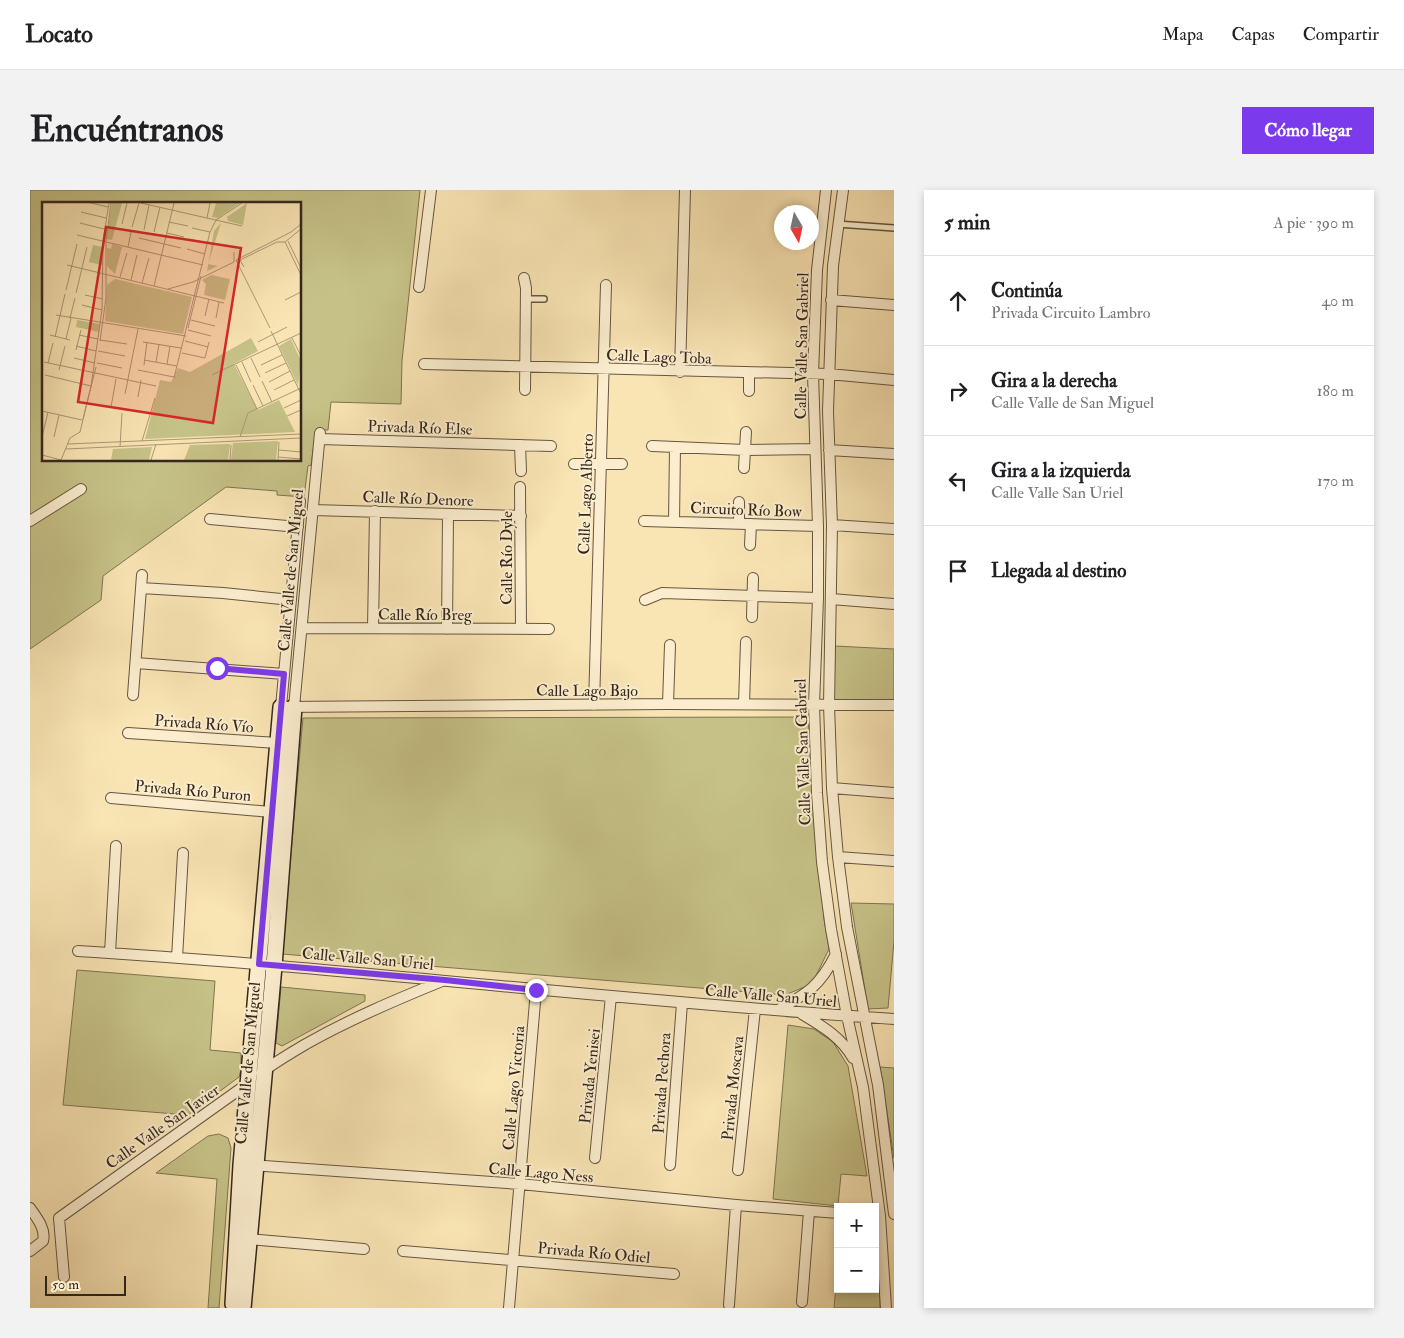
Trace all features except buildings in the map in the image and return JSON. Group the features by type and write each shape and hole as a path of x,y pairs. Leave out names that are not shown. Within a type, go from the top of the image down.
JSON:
{"street":[{"path":"419,287 431,190"},
{"path":"680,372 685,190"},
{"name":"Calle Valle San Gabriel","path":"826,190 817,270 813,374 818,526 818,598 814,705 817,793 822,862 847,1016 863,1087 876,1203"},
{"name":"Calle Valle San Gabriel","path":"843,190 837,224 831,300 829,374 829,450 832,525 829,705 832,788 847,927 863,1017 878,1085 894,1215"},
{"path":"524,278 526,288 524,390"},
{"name":"Calle Lago Alberto","path":"594,705 606,285"},
{"path":"831,300 894,305"},
{"name":"Calle Lago Toba","path":"424,364 680,372 829,374 894,380"},
{"path":"748,391 749,373"},
{"path":"744,468 746,432"},
{"name":"Privada Río Else","path":"320,436 551,446"},
{"name":"Calle Valle de San Miguel","path":"243,1308 248,1239 249,1083 266,965 288,707 302,628 320,436"},
{"path":"520,445 521,470"},
{"path":"652,446 745,450 816,449"},
{"name":"Circuito Río Bow","path":"674,522 675,447"},
{"path":"829,450 894,454"},
{"path":"574,464 622,464"},
{"name":"Calle Río Dyle","path":"520,486 521,629"},
{"path":"30,521 81,489"},
{"name":"Calle Valle de San Miguel","path":"233,1308 248,1165 264,1070 271,812 278,743 288,707 284,674 300,501"},
{"path":"739,523 740,502"},
{"name":"Calle Río Denore","path":"313,510 521,516"},
{"path":"373,628 375,511"},
{"path":"447,629 448,514"},
{"path":"210,519 298,527"},
{"name":"Circuito Río Bow","path":"644,521 818,526"},
{"path":"750,545 751,524"},
{"path":"832,525 894,530"},
{"path":"133,696 142,575"},
{"path":"752,617 753,578"},
{"path":"141,588 291,600"},
{"path":"645,600 662,593 818,598"},
{"path":"831,599 894,604"},
{"name":"Calle Río Breg","path":"302,628 549,629"},
{"path":"744,704 746,642"},
{"path":"668,704 670,645"},
{"path":"136,662 284,674"},
{"name":"Calle Lago Bajo","path":"288,707 668,704 894,706"},
{"name":"Privada Río Vío","path":"128,733 278,743"},
{"path":"832,788 894,793"},
{"name":"Privada Río Puron","path":"111,798 271,812"},
{"path":"110,953 116,846"},
{"path":"177,958 184,853"},
{"path":"838,857 894,861"},
{"name":"Calle Valle San Uriel","path":"78,952 266,965 682,1003 894,1019"},
{"path":"778,1010 814,988 826,973 836,954"},
{"name":"Calle Valle San Javier","path":"64,1277 58,1218 249,1083 264,1070 336,1027 392,1001 445,980"},
{"name":"Calle Lago Victoria","path":"508,1308 536,990"},
{"name":"Privada Yenisei","path":"596,1158 611,996"},
{"name":"Privada Pechora","path":"670,1165 682,1003"},
{"name":"Privada Moscava","path":"738,1170 755,1009"},
{"path":"799,1012 826,1028 841,1040 858,1065"},
{"name":"Calle Lago Ness","path":"248,1165 520,1184 834,1213"},
{"path":"729,1305 736,1205"},
{"path":"30,1208 45,1234 43,1242 30,1251"},
{"path":"802,1302 809,1211"},
{"path":"879,1216 894,1215"},
{"name":"Calle Valle San Gabriel","path":"879,1228 886,1308"},
{"path":"248,1239 364,1249"},
{"name":"Privada Río Odiel","path":"403,1250 674,1274"}],"lane":[{"path":"837,224 894,228"},
{"path":"526,299 544,298"}],"shaded area":[{"path":"30,190 420,190 402,361 401,404 331,402 328,430 316,430 311,465 308,466 304,497 277,495 277,491 226,487 103,576 101,600 30,649"},
{"path":"835,646 894,649 894,700 834,700"},
{"path":"808,717 824,919 829,949 812,984 785,995 282,954 303,718"},
{"path":"851,903 894,904 894,941 888,1008 868,1009"},
{"path":"77,970 215,981 210,1050 241,1053 239,1077 188,1115 63,1105"},
{"path":"281,987 365,995 365,1001 282,1046 276,1043"},
{"path":"788,1025 814,1029 833,1042 848,1066 867,1176 841,1174 838,1203 834,1203 834,1206 773,1199"},
{"path":"880,1067 894,1068 894,1158"},
{"path":"219,1134 228,1138 231,1148 219,1308 208,1308 217,1179 156,1173 208,1136"},
{"path":"879,1272 880,1308 834,1308 835,1293 879,1293"}],"route":[{"path":"217,668 284,674 259,964 536,990"}]}
